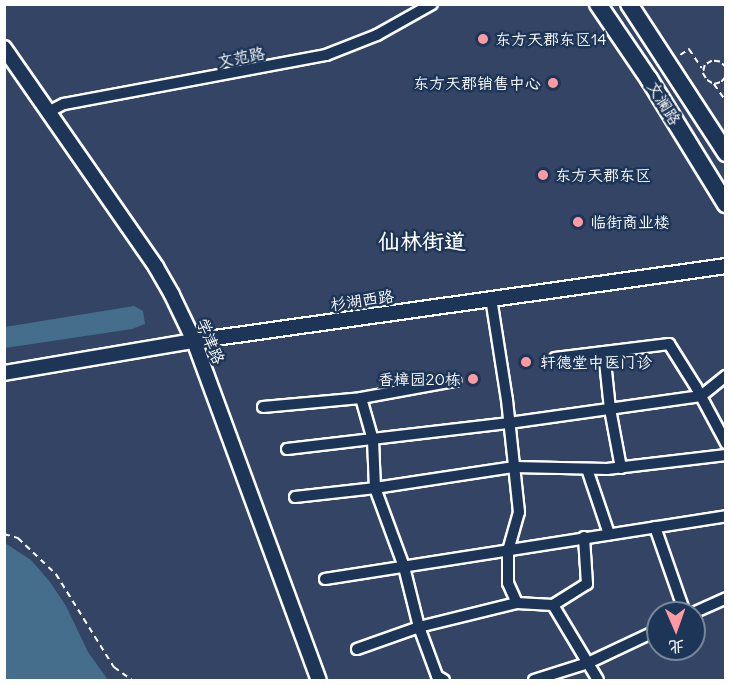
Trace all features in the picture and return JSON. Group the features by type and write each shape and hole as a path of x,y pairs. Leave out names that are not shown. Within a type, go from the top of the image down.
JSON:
{"main road":[{"name":"文澜路","path":"598,4 649,79 726,204"},
{"name":"文澜路","path":"629,4 726,153"}],"street":[{"name":"文范路","path":"48,112 64,104 326,55 377,35 432,4"},
{"name":"学津路","path":"4,48 156,267 195,341 319,681"},
{"name":"杉湖西路","path":"4,373 195,341 726,266"},
{"path":"491,298 519,512 508,551 508,583 517,603"},
{"path":"555,358 669,344 726,443"},
{"path":"604,352 609,409 621,468"},
{"path":"286,449 509,423 701,396 726,376"},
{"path":"263,406 361,398 455,381"},
{"path":"361,398 373,440 375,488 404,567 419,627 437,676 444,681"},
{"path":"294,496 375,488 514,467 621,468 726,455"},
{"path":"587,469 609,534"},
{"path":"325,579 726,516"},
{"path":"655,527 681,601"},
{"path":"357,649 419,627 517,603 553,605 587,584 584,537"},
{"path":"706,607 726,598"},
{"path":"553,605 598,681"},
{"path":"534,681 588,663 646,636"}],"path":[{"path":"669,63 689,49 703,69 706,80 714,84 726,101"},
{"path":"703,69 708,63 716,61 725,67"},
{"path":"714,84 722,82 726,76"},
{"path":"4,534 18,538 56,574 114,667 132,681"}],"water":[{"path":"134,306 143,311 145,324 132,329 5,348 5,327"},
{"path":"5,543 31,560 50,582 66,606 88,652 108,680 5,680"}],"place":[{"name":"东方天郡东区14","path":"483,39"},
{"name":"东方天郡销售中心","path":"553,83"},
{"name":"东方天郡东区","path":"543,175"},
{"name":"临街商业楼","path":"578,222"},
{"name":"轩德堂中医门诊","path":"526,362"},
{"name":"香樟园20栋","path":"473,379"}],"district":[{"name":"仙林街道","path":"422,242"}]}
